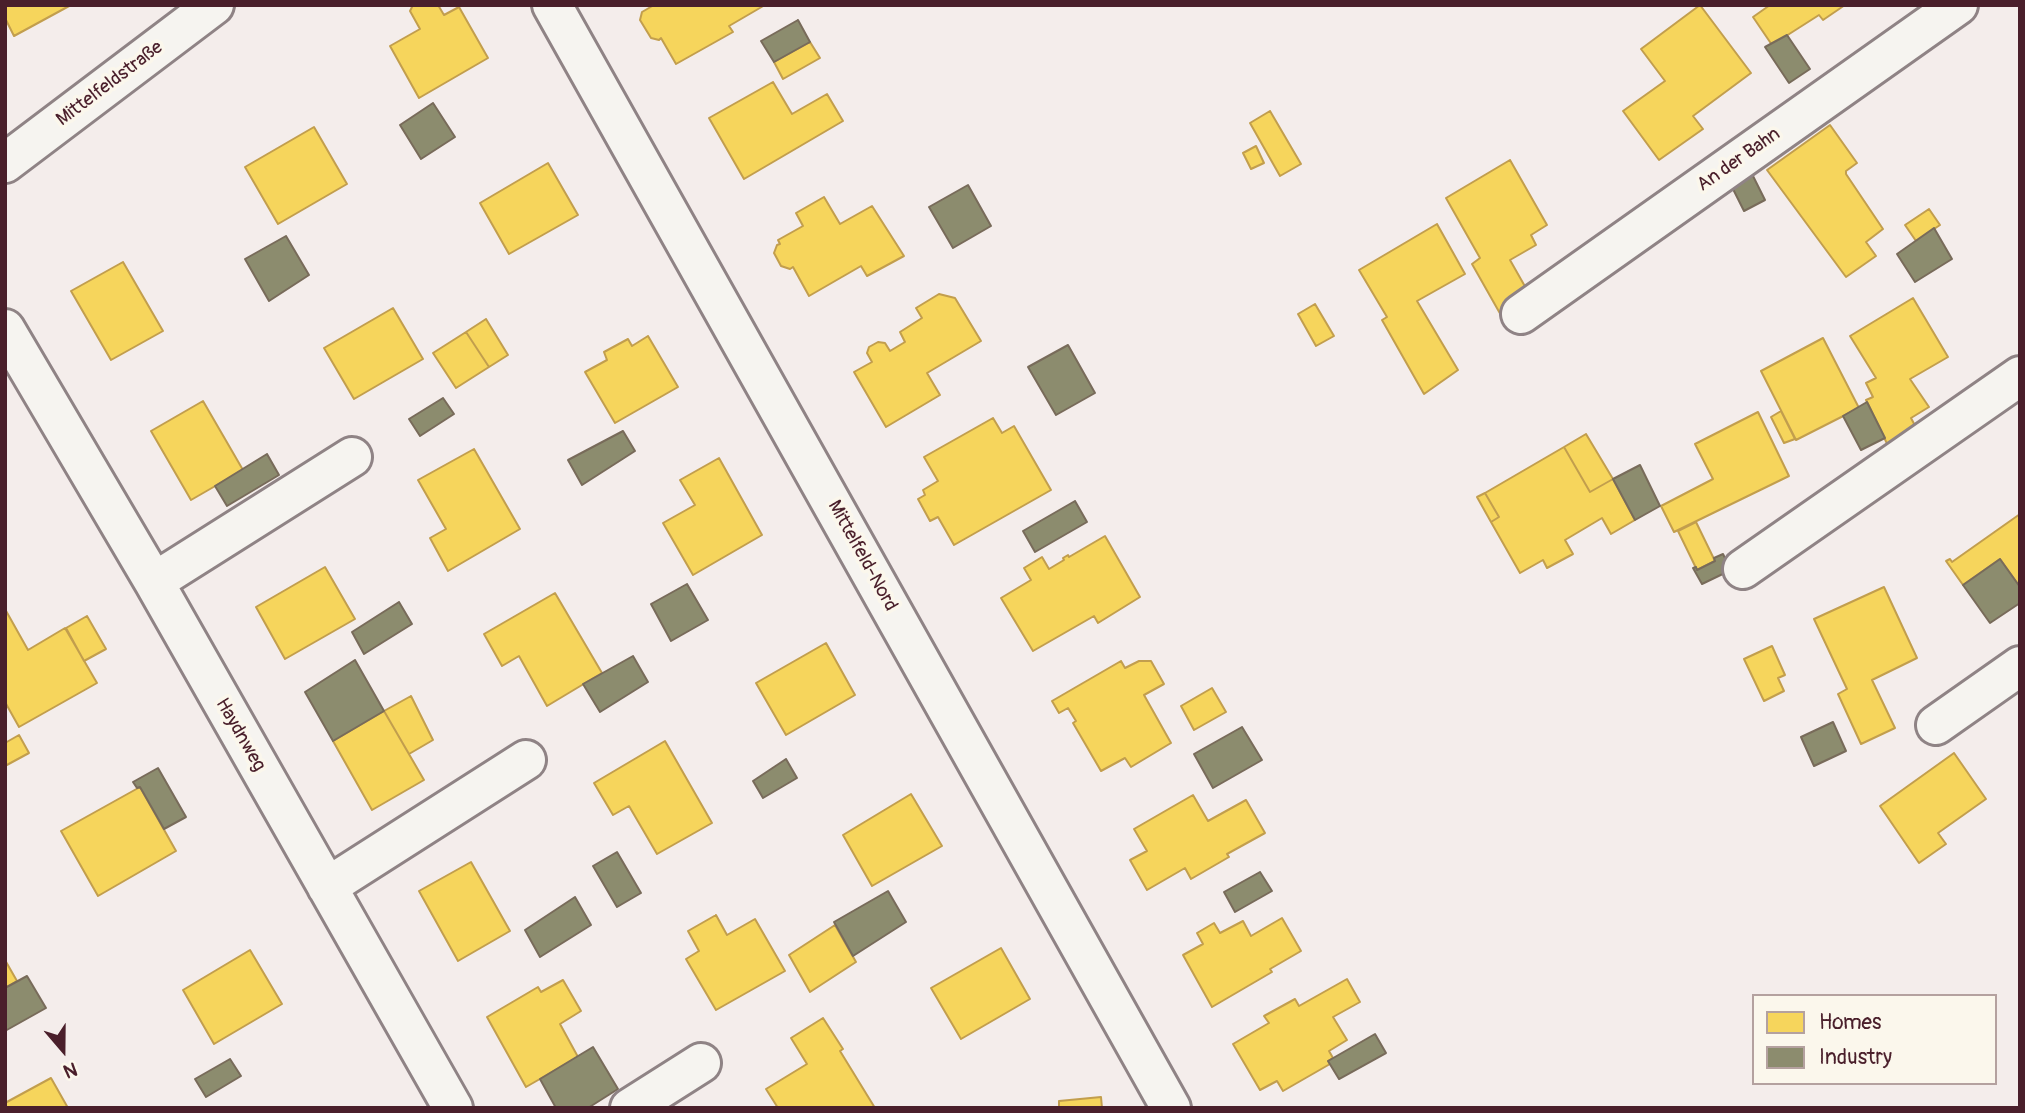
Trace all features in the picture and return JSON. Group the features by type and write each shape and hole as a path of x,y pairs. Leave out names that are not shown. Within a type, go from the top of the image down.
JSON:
{"street":[{"name":"Mittelfeldstraße","path":"5,163 214,5"},
{"name":"Mittelfeld-Nord","path":"552,5 1171,1108"},
{"name":"An der Bahn","path":"1521,314 1958,5"},
{"name":"Haydnweg","path":"5,329 154,582 453,1108"},
{"path":"1743,569 2020,376"},
{"path":"154,582 352,457"},
{"path":"1937,725 2020,666"},
{"path":"327,887 526,760"},
{"path":"630,1108 701,1063"}],"building: Homes":[{"path":"5,5 71,5 14,36 5,18"},
{"path":"413,5 438,5 444,15 459,7 488,58 419,98 390,46 420,29 410,11"},
{"path":"654,5 765,5 729,26 733,32 676,64 661,38 651,38 640,20 642,12"},
{"path":"1700,5 1751,73 1693,116 1703,129 1659,160 1623,111 1665,81 1641,49"},
{"path":"1770,5 1845,5 1823,20 1819,15 1772,45 1753,17"},
{"path":"810,42 820,58 783,79 774,62"},
{"path":"773,82 792,114 827,94 843,121 744,179 709,118"},
{"path":"1270,111 1301,164 1280,176 1250,123"},
{"path":"1830,125 1857,163 1846,171 1846,174 1883,229 1866,242 1876,256 1846,277 1767,170"},
{"path":"314,127 347,184 278,224 245,167"},
{"path":"1256,146 1264,163 1251,169 1243,153"},
{"path":"1510,160 1547,225 1531,235 1536,245 1510,260 1531,297 1502,317 1472,264 1480,258 1446,198"},
{"path":"548,163 578,215 509,254 480,203"},
{"path":"824,197 840,224 872,206 904,256 867,276 861,266 809,296 793,267 790,269 781,266 774,253 780,244 778,240 803,226 796,213"},
{"path":"1929,209 1940,225 1916,241 1905,225"},
{"path":"1437,224 1465,274 1417,301 1458,370 1424,394 1382,320 1387,317 1359,270"},
{"path":"123,262 163,331 111,360 71,291"},
{"path":"939,294 955,298 981,341 927,373 940,395 886,427 854,372 872,362 867,353 869,347 878,342 885,343 890,351 905,342 900,332 922,318 916,308"},
{"path":"1913,298 1948,357 1910,379 1929,407 1911,418 1920,435 1892,454 1866,400 1873,397 1866,383 1876,378 1850,336"},
{"path":"1315,304 1334,336 1316,346 1298,314"},
{"path":"393,308 423,359 354,399 324,348"},
{"path":"486,319 508,355 489,367 466,332"},
{"path":"466,332 489,367 456,388 433,353"},
{"path":"648,336 678,387 615,423 585,372 607,360 604,352 628,339 632,346"},
{"path":"1823,338 1859,408 1796,440 1761,371"},
{"path":"203,401 243,470 191,500 151,431"},
{"path":"1781,411 1795,439 1784,443 1771,417"},
{"path":"1758,412 1789,476 1674,532 1661,506 1713,479 1695,444"},
{"path":"993,418 1002,433 1014,426 1051,490 954,545 938,517 930,521 918,499 925,495 923,490 938,481 924,457"},
{"path":"1586,434 1613,479 1590,492 1564,447"},
{"path":"1564,447 1590,492 1613,479 1635,520 1611,534 1602,518 1565,540 1573,554 1547,568 1543,560 1520,573 1491,522 1499,517 1485,493"},
{"path":"474,449 520,529 448,571 430,538 446,529 418,480"},
{"path":"719,458 762,535 693,575 663,523 695,505 680,480"},
{"path":"1485,493 1499,517 1491,522 1477,497"},
{"path":"2020,514 2020,587 2000,559 1963,585 1946,561 1950,559 1952,562"},
{"path":"1696,522 1715,561 1697,570 1678,531"},
{"path":"1105,536 1140,597 1098,623 1094,616 1033,651 1001,598 1031,580 1024,568 1042,557 1049,569 1068,555 1069,557"},
{"path":"325,567 355,619 285,659 256,607"},
{"path":"1884,587 1917,658 1872,680 1895,728 1861,744 1838,694 1847,689 1814,619"},
{"path":"555,593 602,673 547,706 519,656 502,666 484,634"},
{"path":"5,609 28,650 65,628 97,683 19,727 5,702"},
{"path":"87,616 106,649 84,661 66,628"},
{"path":"826,643 855,695 786,735 756,683"},
{"path":"1772,646 1785,675 1778,678 1784,691 1764,701 1744,659"},
{"path":"1121,661 1125,668 1139,661 1151,661 1164,684 1144,695 1171,743 1131,767 1125,758 1101,771 1073,723 1076,721 1068,708 1059,713 1052,701"},
{"path":"1212,688 1226,712 1194,730 1181,706"},
{"path":"411,696 433,740 409,754 384,711"},
{"path":"384,711 424,780 372,810 333,741"},
{"path":"19,735 29,753 5,766 5,743"},
{"path":"665,741 712,823 657,854 629,806 613,815 594,783"},
{"path":"1954,753 1986,799 1938,833 1946,844 1919,863 1880,806"},
{"path":"140,787 176,851 98,896 61,831"},
{"path":"911,794 942,846 872,886 843,835"},
{"path":"1193,795 1208,821 1246,800 1265,833 1227,854 1229,857 1191,879 1185,868 1147,890 1130,860 1147,851 1134,829"},
{"path":"471,862 510,931 458,961 419,891"},
{"path":"716,915 727,935 755,919 785,971 716,1010 686,959 699,951 688,931"},
{"path":"1282,918 1301,951 1270,969 1272,972 1212,1007 1183,955 1203,944 1197,933 1214,923 1220,933 1243,921 1251,936"},
{"path":"835,925 856,962 810,992 789,955"},
{"path":"1001,948 1030,999 961,1039 931,988"},
{"path":"250,950 282,1004 214,1044 183,990"},
{"path":"5,960 17,981 5,988"},
{"path":"1347,979 1360,1002 1333,1017 1347,1040 1329,1051 1333,1058 1328,1061 1330,1064 1283,1091 1277,1081 1260,1090 1233,1044 1269,1023 1264,1016 1295,999 1299,1006"},
{"path":"563,980 581,1011 560,1024 578,1057 526,1087 487,1017 538,987 541,992"},
{"path":"823,1018 875,1108 778,1108 766,1089 807,1064 791,1038"},
{"path":"51,1078 68,1108 5,1108 5,1103"},
{"path":"1101,1097 1102,1108 1059,1108 1059,1101"}],"building: Industry":[{"path":"798,20 810,42 774,62 761,41"},
{"path":"1787,35 1810,69 1789,83 1765,47"},
{"path":"433,103 455,137 421,159 400,125"},
{"path":"1749,168 1765,200 1744,211 1729,181"},
{"path":"968,185 991,226 953,248 929,207"},
{"path":"1934,228 1952,259 1915,282 1897,254"},
{"path":"286,236 309,275 269,301 245,259"},
{"path":"1068,345 1095,393 1056,415 1028,367"},
{"path":"443,398 454,414 420,436 409,419"},
{"path":"1867,402 1885,438 1861,450 1843,416"},
{"path":"623,431 635,451 582,485 568,460"},
{"path":"267,454 279,475 227,506 215,486"},
{"path":"1640,465 1660,506 1635,520 1613,479"},
{"path":"1075,501 1087,522 1035,552 1023,531"},
{"path":"1723,554 1731,570 1702,584 1693,568 1696,567 1697,570"},
{"path":"2000,559 2020,587 2020,603 1990,623 1963,585"},
{"path":"687,584 708,620 671,641 651,604"},
{"path":"399,602 412,624 364,654 352,632"},
{"path":"633,656 648,682 600,712 583,684"},
{"path":"355,660 384,711 333,741 305,692"},
{"path":"1833,722 1846,751 1814,766 1801,737"},
{"path":"1242,727 1262,760 1213,788 1194,754"},
{"path":"786,759 797,778 763,798 753,781"},
{"path":"158,768 186,817 164,829 140,787 137,788 133,782"},
{"path":"617,852 641,893 617,907 593,866"},
{"path":"1260,872 1272,891 1235,912 1224,892"},
{"path":"888,891 906,922 853,956 834,922"},
{"path":"575,897 591,925 540,957 525,930"},
{"path":"27,976 46,1008 5,1031 5,988"},
{"path":"1375,1034 1386,1053 1339,1079 1328,1061"},
{"path":"593,1047 618,1089 588,1108 556,1108 540,1079"},
{"path":"230,1059 241,1076 206,1097 195,1079"}]}
